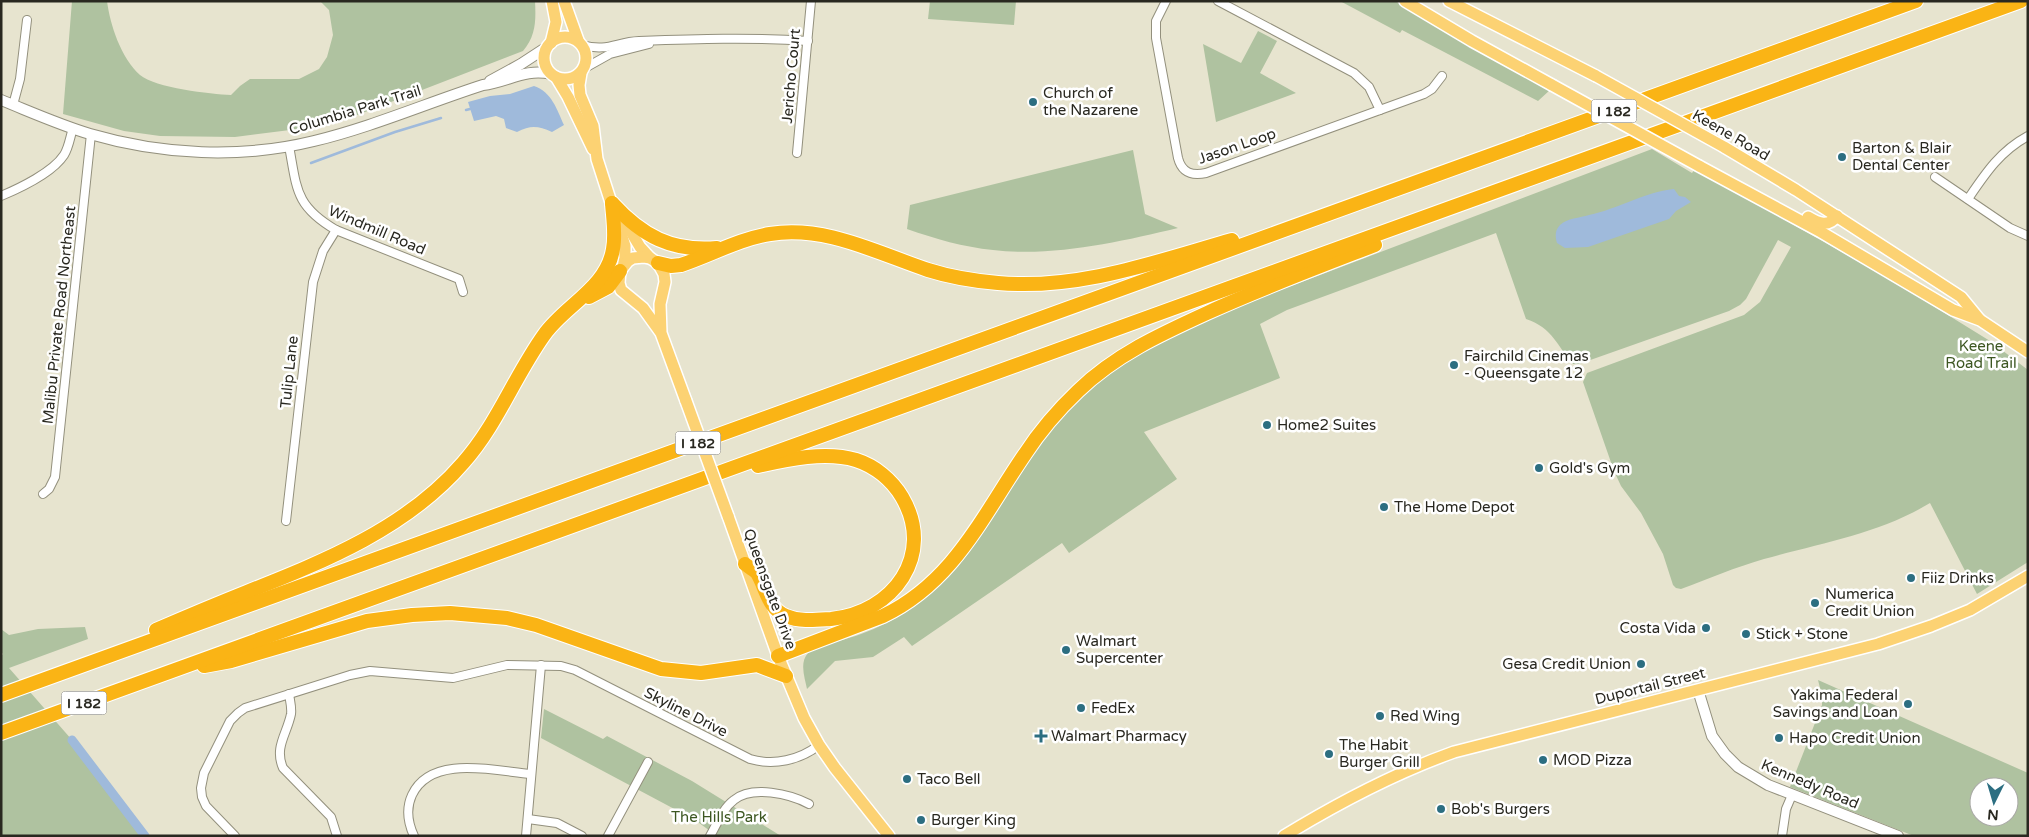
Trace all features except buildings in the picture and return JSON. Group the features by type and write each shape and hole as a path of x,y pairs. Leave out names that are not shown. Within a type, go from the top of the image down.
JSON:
{"highway":[{"name":"I 182","path":"1,695 1916,1"},
{"name":"I 182","path":"1,733 2021,1"},
{"path":"612,203 636,227 663,241 694,248 726,247"},
{"path":"84,665 128,641 287,576 371,537 407,514 444,484 491,427 547,331 564,311 598,282 610,263 614,242 612,203"},
{"path":"778,656 883,616 898,609 926,589 947,570 963,549 1025,454 1046,426 1079,390 1131,350 1153,337 1256,291 1392,238 1425,217"},
{"path":"654,261 671,266 681,265 726,247 770,234 786,232 818,234 848,241 930,270 955,276 997,283 1041,284 1074,281 1120,272 1258,233 1312,220"},
{"path":"564,311 602,291 614,280 621,269"},
{"path":"671,491 765,465 813,457 843,457 869,465 891,481 899,491 911,515 912,556 904,576 884,600 853,616 812,620 786,617 774,608 756,572 745,564"},
{"path":"166,672 231,661 367,621 412,614 450,613 507,618 536,625 661,669 701,673 757,665 786,676"}],"main road":[{"path":"552,1 556,22 549,45 544,53 545,65 568,97 595,152 625,246 626,258 621,269 619,283 621,290 643,308 661,333"},
{"path":"564,1 587,56 580,93 593,126 595,152"},
{"name":"Keene Road","path":"1406,1 1472,41 1774,206 1954,310 1980,320 2028,352"},
{"name":"Keene Road","path":"1449,1 1596,76 1724,147 1837,216 1961,297 1980,320"},
{"path":"549,45 561,37 572,38 580,43"},
{"name":"Columbia Park Trail","path":"1,100 91,134 137,145 188,152 230,152 289,146 342,133 483,85 522,64 549,45"},
{"path":"554,76 569,79 583,70"},
{"name":"Columbia Park Trail","path":"483,85 502,82 529,72 554,76"},
{"path":"612,203 640,246 664,274 665,282 660,304 661,333"},
{"path":"1774,206 1783,204 1821,223 1829,223 1837,216"},
{"path":"621,269 633,258 644,256 654,261"},
{"name":"Queensgate Drive","path":"661,333 778,656 804,718 819,745 889,836"},
{"name":"Duportail Street","path":"1284,836 1388,779 1454,752 1878,644 1970,610 2028,576"},
{"name":"Kennedy Road","path":"1698,690 1712,736 1728,759 1738,767 1760,782 1898,836"}],"street":[{"name":"Jericho Court","path":"797,153 812,1"},
{"name":"Jason Loop","path":"1166,1 1156,21 1156,38 1178,158 1182,168 1191,174 1206,173 1424,94 1442,76"},
{"path":"1218,1 1354,73 1368,87 1380,110"},
{"path":"13,105 20,79 26,20"},
{"path":"580,43 602,48 637,41 738,37 808,41"},
{"path":"583,70 610,54 659,41"},
{"path":"1,196 30,181 60,160 67,147 73,128"},
{"name":"Malibu Private Road Northeast","path":"43,494 49,489 55,477 91,134"},
{"path":"1968,199 2001,155 2015,143 2028,136"},
{"name":"Windmill Road","path":"289,146 299,195 317,219 336,230 460,279 463,292"},
{"path":"1935,177 2010,228 2028,236"},
{"name":"Tulip Lane","path":"286,521 314,282 323,251 336,230"},
{"name":"Skyline Drive","path":"235,836 206,806 202,797 202,780 230,721 245,708 350,675 370,671 453,678 507,664 561,666 575,670 739,755 754,760 767,762 795,758 819,745"},
{"path":"526,836 541,665"},
{"path":"289,694 291,715 280,746 283,768 331,817 337,836"},
{"path":"608,836 648,762"},
{"path":"414,836 408,818 411,797 417,786 437,771 458,768 531,774"},
{"path":"710,836 727,807 740,796 753,793 780,793 809,804"},
{"path":"1782,836 1786,810 1792,795"},
{"path":"528,819 557,824 582,836"}],"green space":[{"path":"72,1 107,1 114,30 127,60 147,80 184,90 231,95 250,79 299,79 319,69 327,57 333,35 329,10 320,1 535,1 535,15 533,34 523,51 347,119 314,127 235,137 160,136 124,131 63,114"},
{"path":"930,1 1016,1 1014,25 928,19"},
{"path":"1340,1 1395,1 1550,90 1538,101 1402,30 1400,33"},
{"path":"1258,31 1277,41 1260,73 1296,93 1216,122 1203,44 1241,63"},
{"name":"Keene Road Trail","path":"1652,149 1692,173 1695,169 1888,278 1990,341 2028,370 2028,562 1977,594 1930,503 1891,523 1849,537 1764,559 1681,589 1676,588 1673,585 1663,554 1641,513 1621,486 1614,471 1583,382 1587,373 1744,315 1760,302 1791,247 1778,240 1746,299 1729,311 1579,364 1573,364 1549,332 1526,319 1496,233 1287,310 1260,324 1280,378 1144,432 1177,479 1069,553 1062,543 912,646 904,637 873,657 835,661 807,689 803,666 808,653 817,648 885,624 907,611 937,588 971,550 1022,471 1063,415 1083,394 1124,364 1169,339 1262,297"},
{"path":"1133,150 1145,214 1178,228 1086,247 1016,252 960,245 907,229 910,205"},
{"path":"85,627 88,639 9,668 72,740 145,836 1,836 1,656 3,654 1,652 1,629 9,635 38,629"},
{"path":"1818,680 2028,773 2028,836 1914,836 1790,787 1822,705"},
{"name":"The Hills Park","path":"544,709 603,739 607,736 692,781 781,836 717,836 695,820 541,738"}],"water":[{"path":"534,86 550,97 564,125 552,132 534,127 517,132 506,128 504,119 496,116 474,121 468,102 490,96 510,94"},
{"path":"1674,189 1679,196 1685,197 1691,202 1676,211 1669,219 1588,247 1565,248 1557,243 1557,229 1566,221 1600,212 1652,193"}],"waterway":[{"path":"466,110 470,109"},
{"path":"311,163 395,132 441,118"},
{"path":"72,740 145,836"}],"place":[{"name":"Church of the Nazarene","path":"1033,102"},
{"name":"Barton & Blair Dental Center","path":"1842,157"},
{"name":"Fairchild Cinemas - Queensgate 12","path":"1454,365"},
{"name":"Home2 Suites","path":"1267,425"},
{"name":"Gold's Gym","path":"1539,468"},
{"name":"The Home Depot","path":"1384,507"},
{"name":"Fiiz Drinks","path":"1911,578"},
{"name":"Numerica Credit Union","path":"1815,603"},
{"name":"Costa Vida","path":"1706,628"},
{"name":"Stick + Stone","path":"1746,634"},
{"name":"Walmart Supercenter","path":"1066,650"},
{"name":"Gesa Credit Union","path":"1641,664"},
{"name":"Yakima Federal Savings and Loan","path":"1908,704"},
{"name":"FedEx","path":"1081,708"},
{"name":"Red Wing","path":"1380,716"},
{"name":"Walmart Pharmacy","path":"1041,736"},
{"name":"Hapo Credit Union","path":"1779,738"},
{"name":"The Habit Burger Grill","path":"1329,754"},
{"name":"MOD Pizza","path":"1543,760"},
{"name":"Taco Bell","path":"907,779"},
{"name":"Bob's Burgers","path":"1441,809"},
{"name":"Burger King","path":"921,820"}]}
